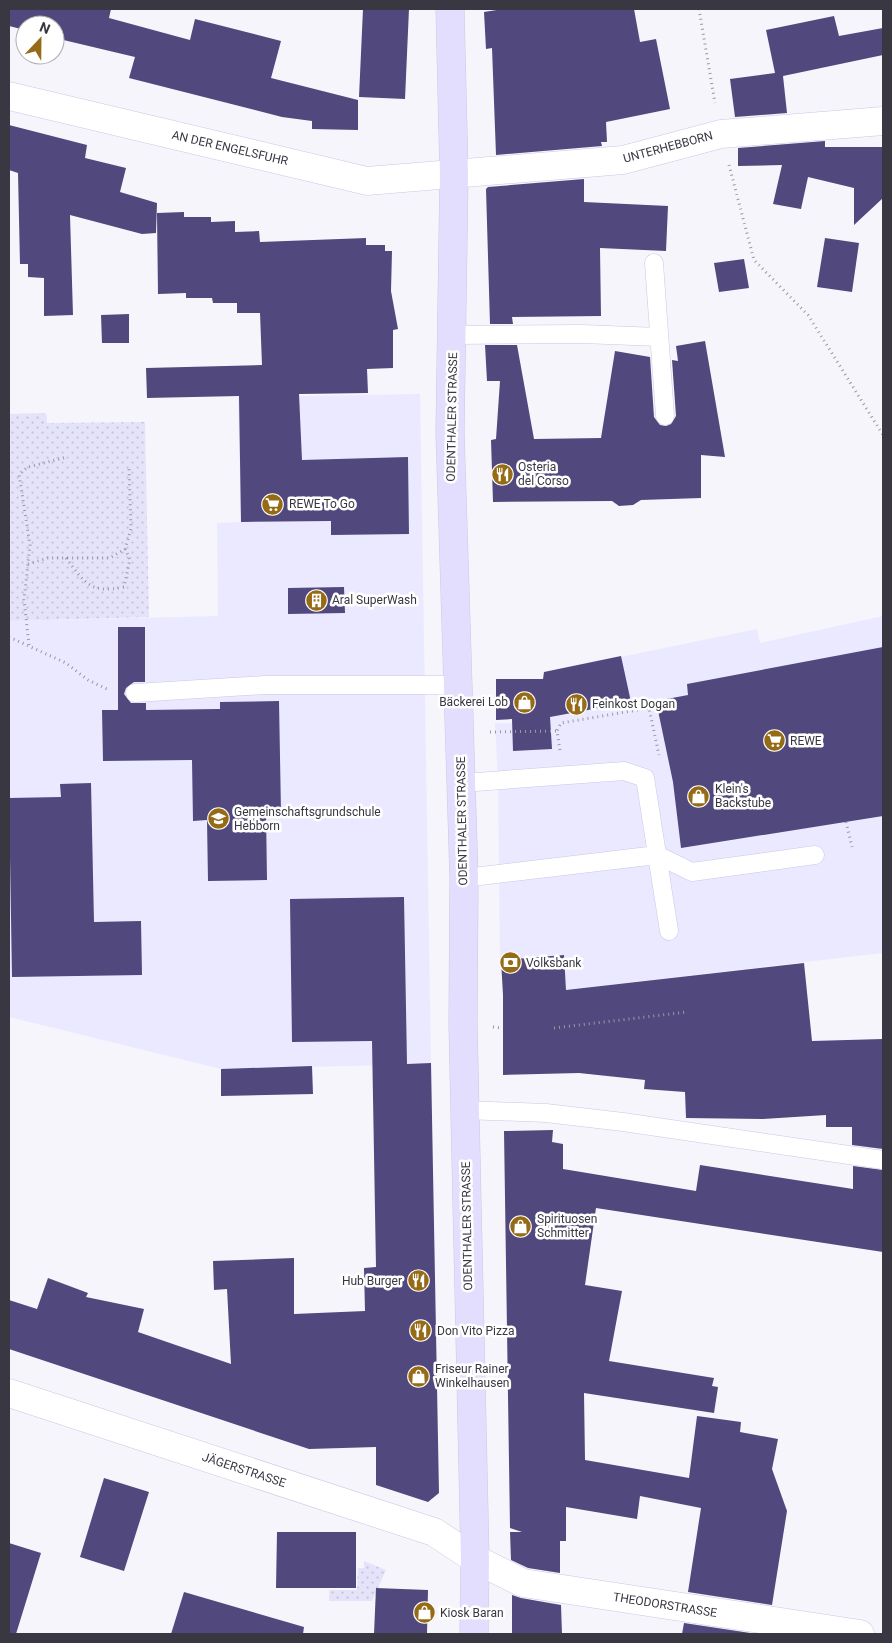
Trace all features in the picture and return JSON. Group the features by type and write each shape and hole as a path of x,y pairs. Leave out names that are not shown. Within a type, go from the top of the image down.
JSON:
{"main road":[{"name":"ODENTHALER STRASSE","path":"450,9 454,175 450,432 464,878 464,1110 475,1559 474,1634"}],"street":[{"name":"AN DER ENGELSFUHR","path":"9,96 366,181 454,175"},
{"name":"UNTERHEBBORN","path":"454,175 623,160 721,134 883,121"},
{"name":"JÄGERSTRASSE","path":"9,1393 434,1532 475,1559"},
{"name":"THEODORSTRASSE","path":"475,1559 523,1583 860,1634"}],"lane":[{"path":"654,263 665,416"},
{"path":"453,335 582,334 659,337"},
{"path":"135,693 265,686 457,685"},
{"path":"462,783 624,770 646,778 668,931"},
{"path":"464,878 657,855 692,872 815,855"},
{"path":"464,1110 546,1113 622,1122 883,1160"}],"path":[{"path":"699,9 721,134 754,260 808,315 883,435"},
{"path":"29,645 24,600 30,544 19,474 28,467 66,457"},
{"path":"66,558 87,585 108,590 124,587 130,560 125,549 131,529 129,467"},
{"path":"28,564 48,558 110,558 125,549"},
{"path":"9,637 66,663 88,680 108,690 135,693"},
{"path":"560,752 557,730 561,723 649,708 661,764"},
{"path":"460,731 513,733 557,730"},
{"path":"846,822 852,847"},
{"path":"554,1028 687,1012"}],"shaded area":[{"name":"Gemeinschaftsgrundschule Hebborn","path":"420,394 431,1064 221,1069 9,1017 9,621 218,616 217,523 241,522 238,397"},
{"path":"46,413 47,423 145,422 149,617 9,621 9,414"},
{"path":"883,616 883,953 566,990 564,955 500,961 498,780 495,723 548,723 547,672 757,629 760,643"},
{"path":"364,1561 386,1570 372,1601 329,1601 329,1590 357,1590 358,1568 364,1568"}],"building":[{"path":"9,9 111,9 109,18 190,40 195,19 281,41 271,78 358,100 358,130 312,129 312,121 282,117 129,78 135,57 65,40 65,15 15,15 15,28 9,26"},
{"path":"363,9 409,9 405,99 359,97"},
{"path":"503,9 634,9 640,42 656,39 670,109 606,122 607,142 601,142 602,146 496,155 492,48 486,49 484,12"},
{"path":"834,16 839,36 883,28 883,55 783,76 787,113 735,117 730,79 775,73 766,30"},
{"path":"9,125 87,145 85,158 126,168 120,192 157,203 156,233 142,234 70,215 73,315 44,316 44,278 28,277 28,264 20,264 18,173 9,170"},
{"path":"825,141 825,147 883,147 883,198 854,225 854,188 808,177 801,209 773,204 782,165 738,166 738,148"},
{"path":"584,179 584,202 668,206 666,251 600,248 601,316 512,317 513,324 490,324 486,189 488,187"},
{"path":"184,212 184,217 211,217 211,222 235,221 235,232 259,231 260,242 366,238 366,245 385,245 385,251 392,251 391,291 398,329 393,330 393,368 367,369 368,393 299,394 302,460 408,457 409,534 331,535 331,521 241,522 239,396 147,398 146,368 262,365 260,313 237,313 237,303 213,303 212,298 186,298 186,293 158,294 157,213"},
{"path":"825,238 859,243 852,292 817,287"},
{"path":"744,259 749,288 719,292 714,263"},
{"path":"129,314 129,343 102,343 101,315"},
{"path":"705,341 725,457 701,455 701,498 641,500 633,505 619,506 612,501 493,502 491,440 496,439 500,381 487,381 485,345 517,345 534,439 601,438 615,351 650,357 654,417 660,425 666,426 671,424 676,416 672,360 678,361 676,346"},
{"name":"Aral SuperWash","path":"344,587 345,613 288,614 288,588"},
{"path":"118,627 145,627 145,682 134,682 126,688 124,694 131,703 146,703 146,710 220,709 220,702 279,701 281,812 266,812 267,880 208,881 207,820 193,821 192,760 103,761 102,710 118,710"},
{"name":"REWE","path":"883,647 883,816 681,848 673,782 656,701 688,695 687,684"},
{"path":"621,656 631,702 550,717 552,749 513,751 512,719 496,720 496,679 543,679 544,672"},
{"path":"91,783 94,922 141,921 142,975 12,977 9,798 61,797 60,784"},
{"path":"404,897 407,1064 431,1063 439,1493 428,1502 376,1485 376,1447 309,1449 9,1349 9,1300 37,1309 48,1278 88,1293 86,1297 144,1309 138,1332 231,1364 227,1289 214,1290 213,1261 294,1258 294,1314 365,1311 364,1268 376,1267 372,1041 292,1042 290,899"},
{"path":"564,955 566,990 804,963 812,1041 883,1039 883,1149 852,1145 852,1127 826,1127 826,1115 763,1119 686,1118 685,1092 644,1089 645,1080 579,1073 503,1075 501,960"},
{"path":"312,1066 313,1094 221,1096 221,1069"},
{"path":"553,1130 552,1142 563,1144 563,1169 696,1191 700,1165 853,1189 853,1166 883,1170 883,1252 596,1208 585,1285 622,1291 609,1361 714,1378 712,1386 718,1387 714,1413 584,1393 585,1460 689,1478 697,1416 741,1422 740,1432 778,1439 772,1469 787,1511 772,1605 688,1592 701,1508 640,1496 637,1519 566,1507 566,1541 560,1541 560,1573 528,1568 511,1560 510,1532 522,1532 510,1528 504,1131"},
{"path":"104,1478 149,1492 124,1571 80,1557"},
{"path":"277,1532 356,1532 356,1588 276,1588"},
{"path":"9,1543 41,1553 16,1634 9,1634"},
{"path":"376,1588 428,1590 427,1634 374,1634"},
{"path":"184,1592 304,1627 303,1634 171,1634"},
{"path":"512,1595 561,1605 562,1634 512,1634"},
{"path":"684,1623 757,1634 682,1634"}],"place":[{"name":"Osteria del Corso","path":"502,474"},
{"name":"REWE To Go","path":"273,504"},
{"name":"Aral SuperWash","path":"316,600"},
{"name":"Bäckerei Lob","path":"524,702"},
{"name":"Feinkost Dogan","path":"576,704"},
{"name":"REWE","path":"774,741"},
{"name":"Klein's Backstube","path":"699,796"},
{"name":"Gemeinschaftsgrundschule Hebborn","path":"218,819"},
{"name":"Volksbank","path":"510,963"},
{"name":"Spirituosen Schmitter","path":"521,1226"},
{"name":"Hub Burger","path":"418,1281"},
{"name":"Don Vito Pizza","path":"421,1331"},
{"name":"Friseur Rainer Winkelhausen","path":"419,1376"},
{"name":"Kiosk Baran","path":"424,1613"}]}
